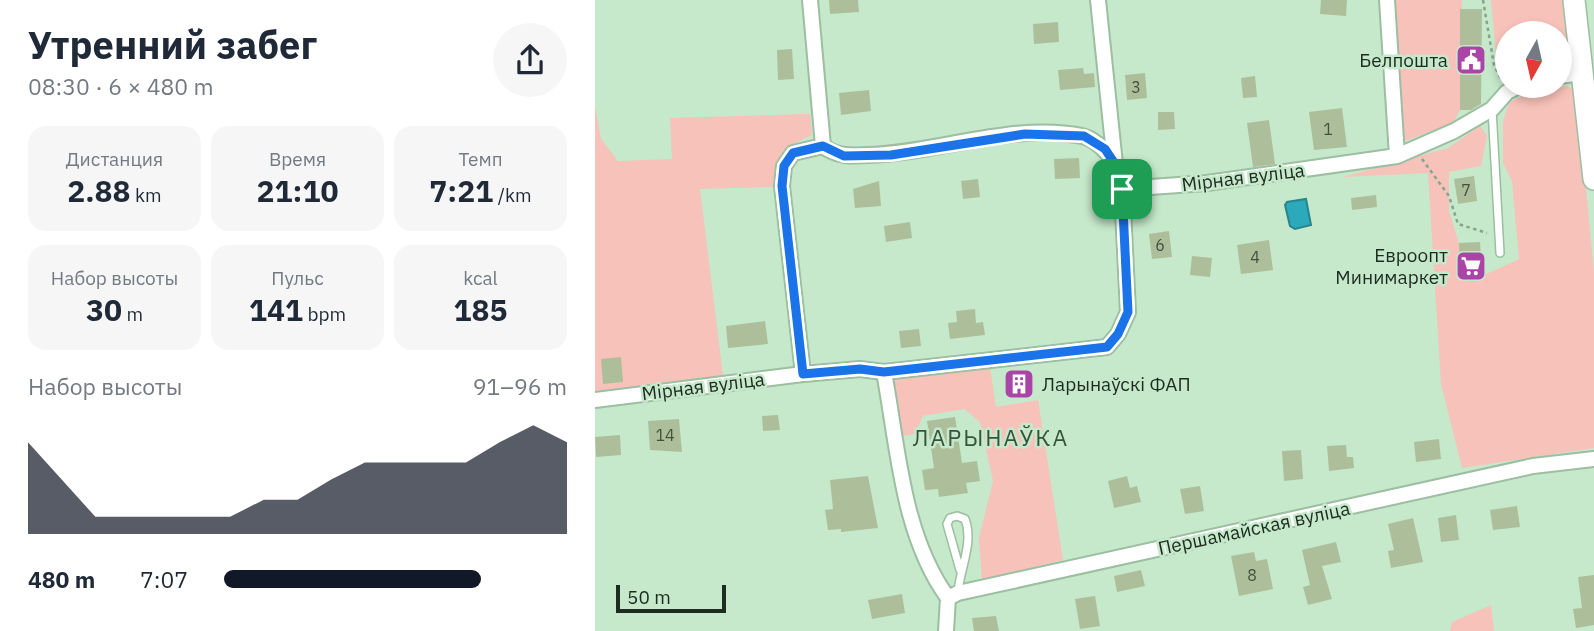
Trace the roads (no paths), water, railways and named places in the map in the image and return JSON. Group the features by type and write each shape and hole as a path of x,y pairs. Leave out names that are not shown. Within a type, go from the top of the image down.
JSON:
{"street":[{"path":"810,0 823,146"},
{"path":"1098,0 1115,164 1122,189"},
{"path":"1387,0 1397,156"},
{"path":"1574,0 1592,136 1594,179"},
{"path":"1572,74 1582,73"},
{"name":"Мірная вуліца","path":"595,400 803,374 860,369 884,372 1107,347 1118,334 1128,312 1122,189 1207,183 1397,156 1492,109 1504,98"},
{"path":"803,374 782,186 784,166 793,153 823,146 844,156 891,155 1025,134 1084,136 1105,149 1115,164"},
{"path":"884,372 916,539 930,573 953,596 946,631"},
{"name":"Першамайская вуліца","path":"953,596 1533,466 1594,459"}],"lane":[{"path":"1492,109 1500,253"},
{"path":"953,596 968,543 965,519 957,516 950,518 947,524 960,570"}],"water":[{"path":"1306,199 1311,225 1295,229 1290,226 1285,205 1287,202"}],"place":[{"name":"Белпошта","path":"1471,60"},
{"name":"Евроопт Минимаркет","path":"1471,266"},
{"name":"Ларынаўскі ФАП","path":"1019,384"}],"district":[{"name":"ЛАРЫНАЎКА","path":"991,438"}]}
